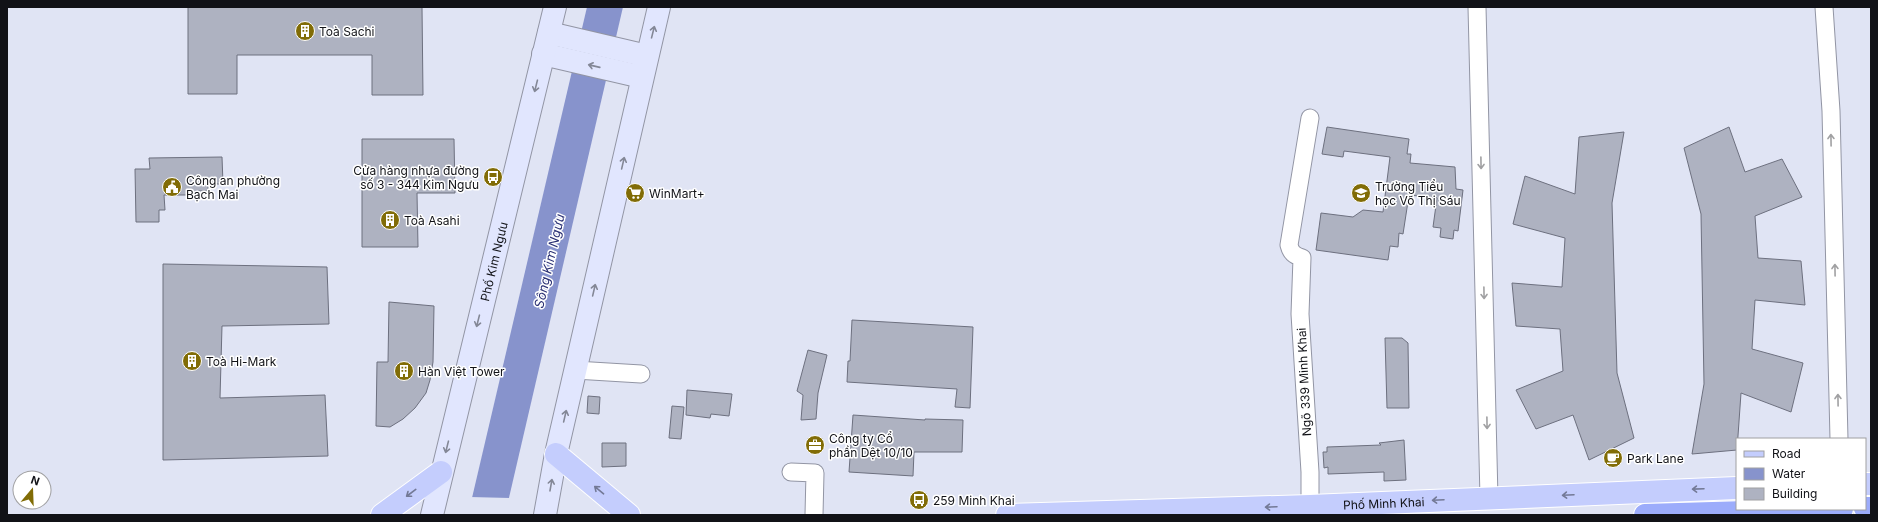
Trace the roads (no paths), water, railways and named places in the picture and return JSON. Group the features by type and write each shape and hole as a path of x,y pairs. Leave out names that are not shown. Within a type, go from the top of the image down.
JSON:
{"highway":[{"path":"1645,515 1809,510"}],"main road":[{"name":"Phố Kim Ngưu","path":"432,515 441,472 555,7"},
{"path":"545,515 556,454 659,7"},
{"path":"549,33 625,51 644,67"},
{"path":"544,54 621,72 644,67"},
{"path":"556,454 629,515"},
{"path":"382,515 441,472"},
{"name":"Phố Minh Khai","path":"1007,515 1396,508 1489,498 1736,488"}],"street":[{"path":"1477,7 1489,498"},
{"path":"1824,7 1831,111 1839,438"},
{"name":"Ngõ 339 Minh Khai","path":"1310,118 1289,244 1291,251 1295,256 1302,258 1300,314 1310,472 1310,510"},
{"path":"575,370 641,374"},
{"path":"791,472 815,473 814,515"}],"water":[{"name":"Sông Kim Ngưu","path":"587,7 623,7 505,515 468,515"}],"place":[{"name":"Toà Sachi","path":"305,31"},
{"name":"Cửa hàng nhựa đường số 3 - 344 Kim Ngưu","path":"493,177"},
{"name":"Công an phường Bạch Mai","path":"172,187"},
{"name":"WinMart+","path":"635,193"},
{"name":"Trường Tiểu học Võ Thị Sáu","path":"1361,193"},
{"name":"Toà Asahi","path":"390,220"},
{"name":"Toà Hi-Mark","path":"192,361"},
{"name":"Hàn Việt Tower","path":"404,371"},
{"name":"Công ty Cổ phần Dệt 10/10","path":"815,445"},
{"name":"Park Lane","path":"1613,458"},
{"name":"259 Minh Khai","path":"919,500"}]}
